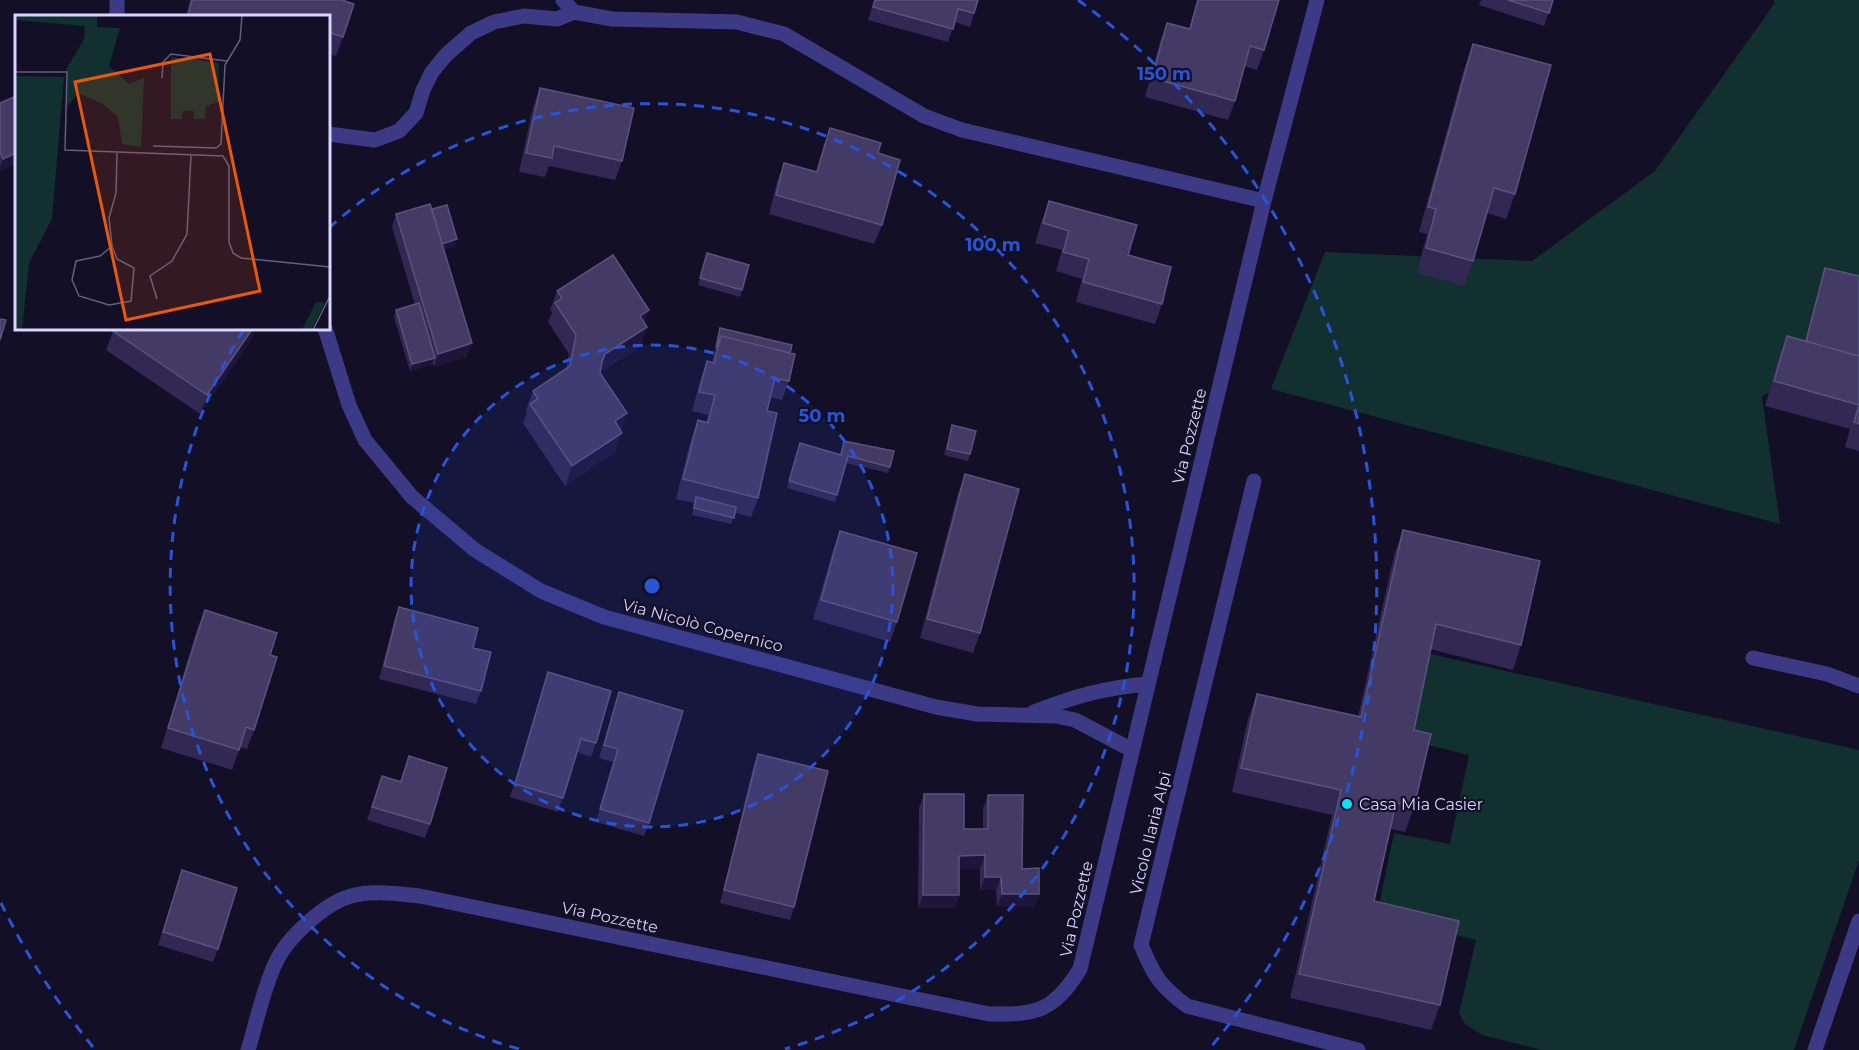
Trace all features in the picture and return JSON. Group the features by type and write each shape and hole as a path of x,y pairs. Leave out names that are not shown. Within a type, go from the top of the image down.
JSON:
{"street":[{"path":"563,0 574,12"},
{"name":"Via Pozzette","path":"248,1050 277,960 302,929 329,904 351,895 385,892 420,896 989,1014 1015,1015 1036,1011 1056,1001 1080,969 1264,201 1317,0"},
{"path":"330,134 375,140 399,131 416,113 423,90 432,72 446,55 471,33 494,22 524,16 557,19 574,12 612,19 737,22 784,34 924,116 962,130 1264,201"},
{"name":"Via Nicolò Copernico","path":"326,330 349,405 365,440 412,497 475,550 541,591 604,616 936,707 978,714 1027,714 1075,720 1132,750"},
{"name":"Vicolo Ilaria Alpi","path":"1254,481 1141,945 1151,970 1165,990 1187,1006 1358,1050"},
{"path":"1753,658 1827,674 1859,686"},
{"name":"Via Nicolò Copernico","path":"1027,714 1073,697 1108,688 1147,684"},
{"path":"1815,1050 1859,921"}],"green space":[{"path":"1773,0 1859,0 1859,324 1762,397 1780,524 1271,389 1325,252 1532,261 1655,171 1775,3"},
{"path":"1430,654 1859,750 1859,860 1794,1050 1542,1050 1482,1035 1465,1024 1459,1013 1476,940 1377,915 1394,833 1450,844 1469,755 1412,741"}],"building":[{"path":"192,0 342,0 354,4 343,37 330,33 330,15 188,15"},
{"path":"875,0 978,0 974,13 958,9 953,29 873,7"},
{"path":"1198,0 1279,0 1264,50 1250,46 1235,101 1152,78 1167,23 1190,29"},
{"path":"1508,0 1553,0 1549,13"},
{"path":"1473,44 1551,65 1515,194 1494,188 1473,261 1426,248 1436,209 1428,207"},
{"path":"540,88 634,108 622,161 554,146 552,158 526,153"},
{"path":"15,96 15,153 3,159 0,152 0,103"},
{"path":"830,128 881,143 878,153 900,160 882,225 776,195 784,163 817,172"},
{"path":"1049,201 1137,225 1128,255 1171,267 1162,304 1083,282 1089,259 1063,252 1069,231 1043,223"},
{"path":"430,204 472,343 438,354 396,214"},
{"path":"447,205 457,239 442,244 432,209"},
{"path":"707,253 749,265 742,290 700,278"},
{"path":"613,255 649,310 640,316 647,327 605,354 602,362 600,373 627,413 615,421 622,433 572,466 530,404 538,399 533,391 570,366 576,335 555,303 562,298 557,291"},
{"path":"1825,268 1859,276 1858,356 1806,341"},
{"path":"419,303 435,358 412,364 396,310"},
{"path":"0,319 6,320 0,340"},
{"path":"720,328 792,345 790,353 721,336 716,348"},
{"path":"114,330 252,330 207,395"},
{"path":"721,336 795,354 789,381 775,378 767,411 777,413 758,498 683,479 698,420 708,423 715,395 699,392 707,361 714,363"},
{"path":"1787,336 1859,356 1859,405 1774,381"},
{"path":"1859,405 1859,424 1854,422"},
{"path":"952,425 976,431 970,454 947,449"},
{"path":"844,441 894,451 890,467 848,456 837,495 789,481 800,443 841,455"},
{"path":"965,474 1019,489 980,633 927,619"},
{"path":"696,497 736,507 734,518 694,508"},
{"name":"Casa Mia Casier","path":"1403,530 1540,561 1521,645 1436,624 1414,730 1431,734 1414,807 1396,803 1374,901 1459,921 1440,1005 1299,974 1341,790 1241,768 1257,694 1361,717"},
{"path":"840,531 917,553 897,622 821,600"},
{"path":"399,607 478,628 473,648 491,652 481,691 384,666"},
{"path":"205,610 277,633 270,655 277,657 254,730 246,727 239,750 168,728"},
{"path":"548,672 611,691 596,743 581,739 563,798 515,784"},
{"path":"619,692 683,711 649,823 600,809 618,749 604,745"},
{"path":"758,754 828,771 794,907 724,890"},
{"path":"409,756 447,768 430,824 372,807 382,776 401,782"},
{"path":"924,794 964,794 964,829 988,829 988,795 1023,795 1022,869 1039,868 1039,894 1002,894 1001,877 985,877 985,855 959,856 959,895 923,895"},
{"path":"182,870 237,888 218,949 163,932"}],"place":[{"name":"Casa Mia Casier","path":"1347,804"}]}
